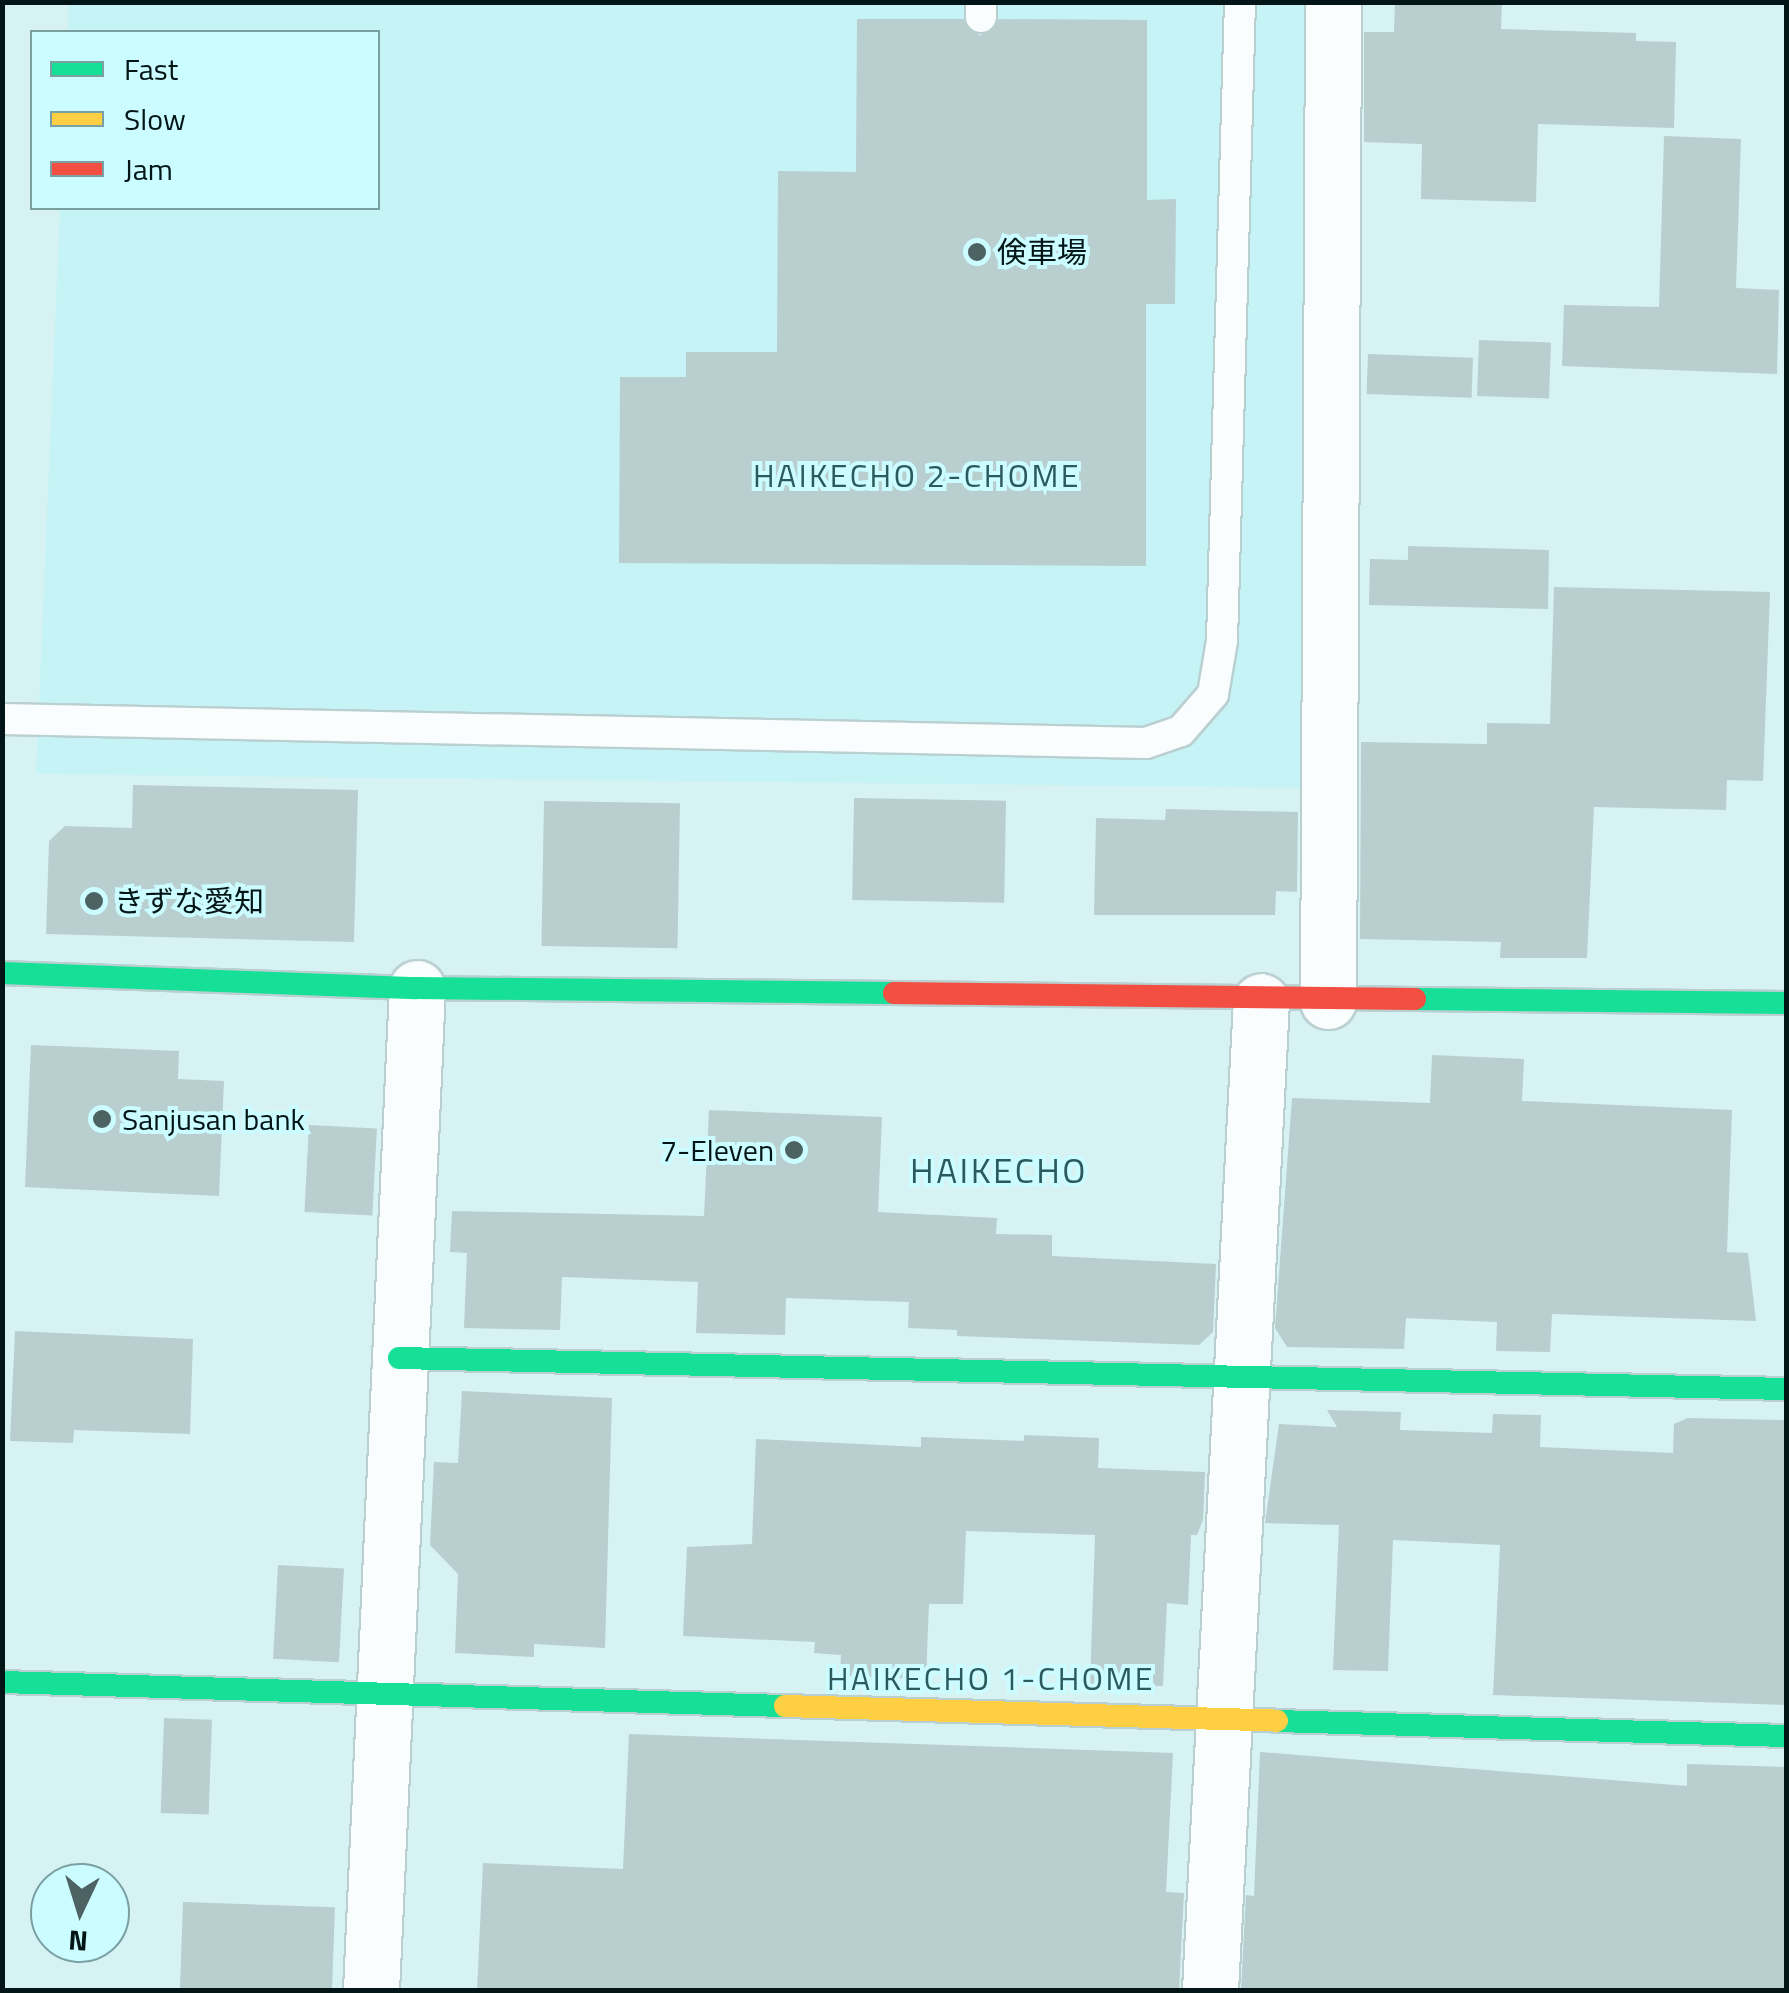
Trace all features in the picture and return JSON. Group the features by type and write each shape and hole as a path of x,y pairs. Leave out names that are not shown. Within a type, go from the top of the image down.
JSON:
{"street":[{"path":"1328,1002 1333,2"},
{"path":"2,973 417,988 1328,1002 1786,1003"},
{"path":"371,1990 417,988"},
{"path":"1210,1990 1260,1001"},
{"path":"399,1358 1786,1390"},
{"path":"2,1682 1786,1736"}],"lane":[{"path":"2,719 1146,743 1181,731 1213,694 1222,641 1240,2"}],"shaded area":[{"path":"69,3 1311,3 1309,788 36,774 60,210 380,210 380,30 68,30"}],"building":[{"path":"1395,2 1502,2 1501,29 1636,33 1636,41 1676,42 1674,128 1538,124 1536,202 1421,199 1422,144 1364,142 1364,32 1394,32"},
{"name":"倹車場","path":"857,19 963,19 980,36 999,19 1147,20 1147,200 1176,199 1175,304 1146,304 1146,566 619,563 620,377 686,377 686,352 777,352 778,171 856,172"},
{"path":"1664,136 1741,139 1736,288 1779,290 1777,374 1562,366 1564,305 1659,307"},
{"path":"1479,340 1551,343 1549,398 1477,396"},
{"path":"1368,354 1473,358 1472,398 1367,394"},
{"path":"1408,546 1549,550 1548,609 1369,605 1370,559 1408,560"},
{"path":"1554,587 1770,592 1763,781 1727,780 1726,810 1594,807 1587,958 1500,958 1501,942 1360,939 1361,742 1487,744 1487,723 1550,724"},
{"path":"133,785 358,790 354,942 46,934 49,841 65,826 132,828"},
{"path":"854,798 1006,801 1004,903 852,900"},
{"path":"544,801 680,803 677,948 541,946"},
{"path":"1166,809 1298,812 1297,892 1276,891 1275,915 1094,915 1096,818 1165,820"},
{"name":"Sanjusan bank","path":"31,1045 179,1051 178,1079 224,1081 219,1196 25,1187"},
{"path":"1432,1055 1524,1059 1522,1101 1732,1110 1727,1252 1748,1253 1756,1321 1552,1314 1550,1352 1496,1351 1497,1322 1406,1318 1404,1349 1287,1347 1275,1328 1292,1098 1430,1103"},
{"path":"709,1110 882,1117 878,1212 997,1218 996,1234 1052,1235 1052,1256 1216,1264 1213,1332 1199,1345 957,1336 957,1330 908,1328 909,1302 786,1298 785,1335 696,1333 698,1282 562,1277 560,1330 464,1328 467,1253 450,1252 452,1211 704,1216"},
{"path":"309,1125 377,1129 372,1215 304,1212"},
{"path":"15,1331 193,1339 190,1434 74,1430 73,1443 10,1441"},
{"path":"462,1391 612,1398 605,1648 534,1644 534,1657 455,1653 458,1574 430,1545 434,1462 458,1463"},
{"path":"1327,1410 1401,1412 1400,1430 1492,1433 1493,1414 1541,1415 1540,1447 1673,1453 1674,1424 1688,1418 1786,1420 1786,1705 1493,1695 1500,1545 1393,1540 1388,1671 1333,1670 1339,1525 1265,1523 1279,1424 1337,1427"},
{"path":"1024,1435 1099,1438 1098,1468 1205,1472 1203,1520 1197,1535 1191,1535 1188,1605 1167,1603 1163,1686 1090,1684 1095,1535 966,1531 963,1604 929,1604 926,1679 840,1676 841,1655 814,1653 815,1642 683,1636 687,1547 752,1544 756,1439 921,1447 921,1437 1024,1441"},
{"path":"278,1565 344,1568 339,1662 273,1659"},
{"path":"164,1718 212,1720 209,1815 161,1813"},
{"path":"629,1734 1173,1753 1166,1892 1184,1893 1179,1990 477,1990 483,1863 623,1869"},
{"path":"1260,1752 1687,1786 1687,1764 1786,1767 1786,1990 1241,1990 1246,1895 1254,1896"},
{"path":"183,1902 335,1907 332,1990 180,1990"}],"traffic: fast":[{"path":"2,973 417,988 894,993"},
{"path":"1415,999 1786,1003"},
{"path":"399,1358 1786,1389"},
{"path":"2,1682 785,1706"},
{"path":"1277,1721 1786,1736"}],"traffic: slow":[{"path":"785,1706 1277,1721"}],"traffic: jam":[{"path":"894,993 1415,999"}],"place":[{"name":"倹車場","path":"977,252"},
{"name":"きずな愛知","path":"94,901"},
{"name":"Sanjusan bank","path":"102,1119"},
{"name":"7-Eleven","path":"794,1150"}],"district":[{"name":"HAIKECHO 2-CHOME","path":"917,475"},
{"name":"HAIKECHO","path":"999,1170"},
{"name":"HAIKECHO 1-CHOME","path":"991,1678"}]}
